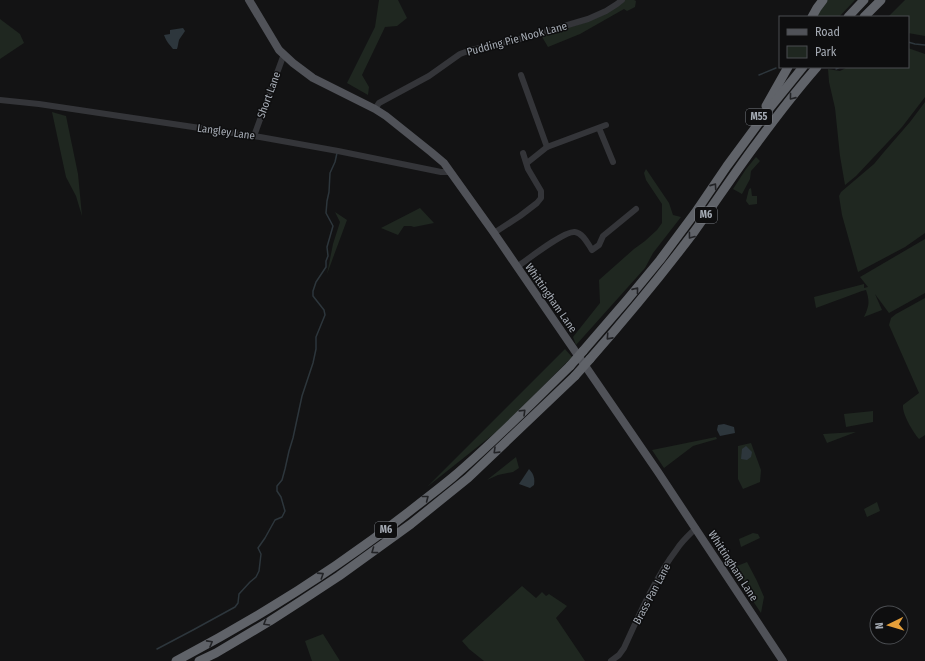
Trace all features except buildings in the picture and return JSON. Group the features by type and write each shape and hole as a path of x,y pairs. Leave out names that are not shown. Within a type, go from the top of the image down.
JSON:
{"highway":[{"path":"812,16 816,8 823,0"},
{"path":"849,16 864,0"},
{"path":"865,16 882,0"},
{"name":"M55","path":"727,166 763,110 787,68"},
{"name":"M6","path":"176,661 273,607 339,564 388,528 452,478 476,457 570,366 628,300 695,213 768,109 802,68"},
{"name":"M6","path":"199,661 250,633 301,601 339,576 411,524 468,478 575,376 641,300 694,232 756,143 816,68"}],"main road":[{"name":"Whittingham Lane","path":"249,0 280,50 292,63 313,78 386,116 444,163 494,233 658,472 783,661"}],"street":[{"name":"Pudding Pie Nook Lane","path":"375,109 379,103 429,76 460,54 471,50 520,39 588,19 606,11 622,0"},
{"name":"Short Lane","path":"254,136 284,54"},
{"path":"521,76 547,147"},
{"name":"Langley Lane","path":"0,100 40,104 254,136 441,172 450,172"},
{"path":"527,163 547,147 606,125"},
{"path":"600,128 613,162"},
{"path":"494,233 520,216 541,198 541,191 528,169 523,153"},
{"path":"517,267 560,236 568,232 581,234 592,250 598,245 603,236 636,209"},
{"name":"Brass Pan Lane","path":"611,661 619,655 624,648 646,600 677,548 696,528"}],"green space":[{"path":"379,0 398,0 407,18 397,26 385,27 362,75 369,87 368,95 347,83 375,27"},
{"path":"624,0 636,1 635,7 627,11 624,9 580,34 548,47 541,35 596,18 616,7"},
{"path":"827,0 855,0 840,16 817,16"},
{"path":"905,0 925,0 925,36 909,33 909,16 889,16"},
{"path":"0,19 20,34 24,43 0,59"},
{"path":"909,48 925,54 925,97 902,127 856,176 845,185 840,156 835,108 829,82 828,69 840,71 846,68 909,68"},
{"path":"925,102 925,233 905,247 858,272 842,215 839,196 841,192 874,164"},
{"path":"52,112 66,116 78,174 82,216 76,196 66,177"},
{"path":"756,157 760,161 751,171 750,179 742,194 733,189"},
{"path":"646,169 669,203 673,215 681,217 653,253 645,268 576,345 573,337 600,303 599,280 645,241 662,223 662,204 646,180 644,173"},
{"path":"751,188 752,196 757,196 757,204 749,205 746,201 749,189"},
{"path":"420,208 434,223 414,227 404,226 398,235 381,228"},
{"path":"335,212 347,220 327,274 333,244 340,222"},
{"path":"925,239 925,293 889,313 875,294 882,310 864,317 868,304 866,290 816,308 814,297 864,284 864,288 868,287 860,277"},
{"path":"925,298 925,435 919,439 906,418 903,405 919,393 889,325 891,318 896,314"},
{"path":"565,349 572,357 500,429 427,487"},
{"path":"873,411 873,422 846,427 844,414"},
{"path":"856,432 827,443 823,434"},
{"path":"716,437 717,439 693,446 664,468 652,450"},
{"path":"751,443 761,470 760,482 743,489 738,479 738,446"},
{"path":"516,457 519,468 513,472 498,475 487,480"},
{"path":"877,502 880,511 867,517 864,509"},
{"path":"753,533 758,534 760,538 741,547 739,539"},
{"path":"730,555 737,566 747,562 764,597 761,613 751,598 753,594 737,571 733,572 724,557"},
{"path":"522,586 536,598 542,592 546,596 549,594 567,606 556,618 585,661 484,661 469,649 462,641"},
{"path":"323,634 340,661 312,661 305,641"}],"shaded area":[{"path":"183,28 185,31 179,40 177,49 173,49 164,35 170,34 170,30"},
{"path":"724,424 734,427 735,433 720,436 717,430 718,425"},
{"path":"746,446 752,452 751,457 747,460 741,459 742,449"},
{"path":"529,469 533,475 534,481 534,485 530,488 519,484"}],"waterway":[{"path":"909,42 925,45"},
{"path":"759,75 776,68"},
{"path":"157,649 235,607 238,603 239,594 256,577 259,571 261,554 258,548 275,520 282,517 285,511 281,497 277,491 277,486 282,480 302,396 313,363 316,349 316,337 325,315 324,310 313,296 313,291 316,282 326,267 328,256 327,247 333,226 326,213 327,201 330,173 337,153"}]}
